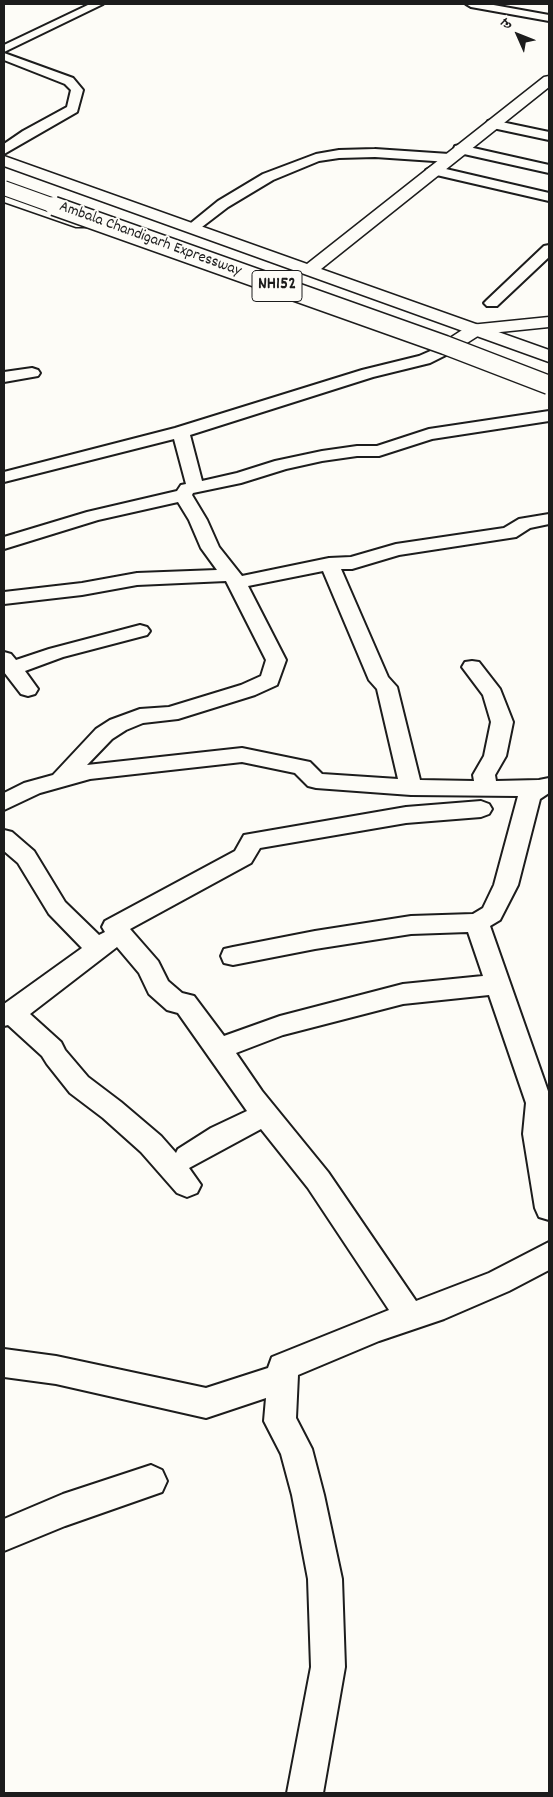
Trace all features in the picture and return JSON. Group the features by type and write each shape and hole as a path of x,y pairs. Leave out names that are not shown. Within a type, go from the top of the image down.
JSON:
{"main road":[{"path":"309,270 549,80"},
{"path":"4,161 476,328 549,356"},
{"name":"Ambala Chandigarh Expressway","path":"4,175 549,370"},
{"name":"Ambala Chandigarh Expressway","path":"4,188 445,345 549,385"},
{"path":"4,196 198,266 325,308 549,392"},
{"path":"325,308 360,287"},
{"path":"442,351 476,328 549,322"}],"street":[{"path":"4,49 98,4"},
{"path":"471,4 549,18"},
{"path":"4,56 69,81 77,90 72,109 27,134 4,150"},
{"path":"492,124 549,136"},
{"path":"193,227 223,204 268,177 316,158 339,154 454,154 549,169"},
{"path":"433,170 549,197"},
{"path":"492,303 549,249"},
{"path":"4,477 181,432 368,373 424,360 442,351"},
{"path":"4,377 32,373"},
{"path":"4,543 93,516 241,478 282,465 356,451 379,451 429,434 546,418 549,416"},
{"path":"61,780 104,734 118,725 140,716 171,714 248,690 270,680 276,660 234,579 210,548 198,520 189,492 189,469 181,432"},
{"path":"4,598 82,589 137,579 234,579 328,564 352,563 396,550 509,533 525,523 549,519"},
{"path":"328,564 379,680 387,687 411,786"},
{"path":"28,689 8,663 56,653 140,631"},
{"path":"472,667 493,694 502,722 495,756 484,775 484,799"},
{"path":"4,802 32,788 90,772 242,755 302,767 316,781 411,786 484,799"},
{"path":"410,1317 318,1180 253,1099 220,1048 185,1003 176,1004 158,987 149,968 114,927 243,857 252,841 544,787"},
{"path":"234,956 315,940 411,925 477,923 492,914 506,885 529,797 544,787"},
{"path":"4,838 26,857 57,908 70,924 99,949"},
{"path":"477,923 539,1103 538,1134 549,1208"},
{"path":"119,933 7,1014 52,1048 56,1057 79,1085 112,1110 151,1144 187,1185"},
{"path":"220,1048 280,1026 402,994 498,984"},
{"path":"188,1156 221,1136 266,1114"},
{"path":"305,1793 328,1667 325,1579 308,1494 296,1449 280,1421 283,1367 374,1329 500,1282 549,1255"},
{"path":"4,1363 56,1370 206,1403 283,1378"},
{"path":"4,1535 63,1510 151,1481"}]}
